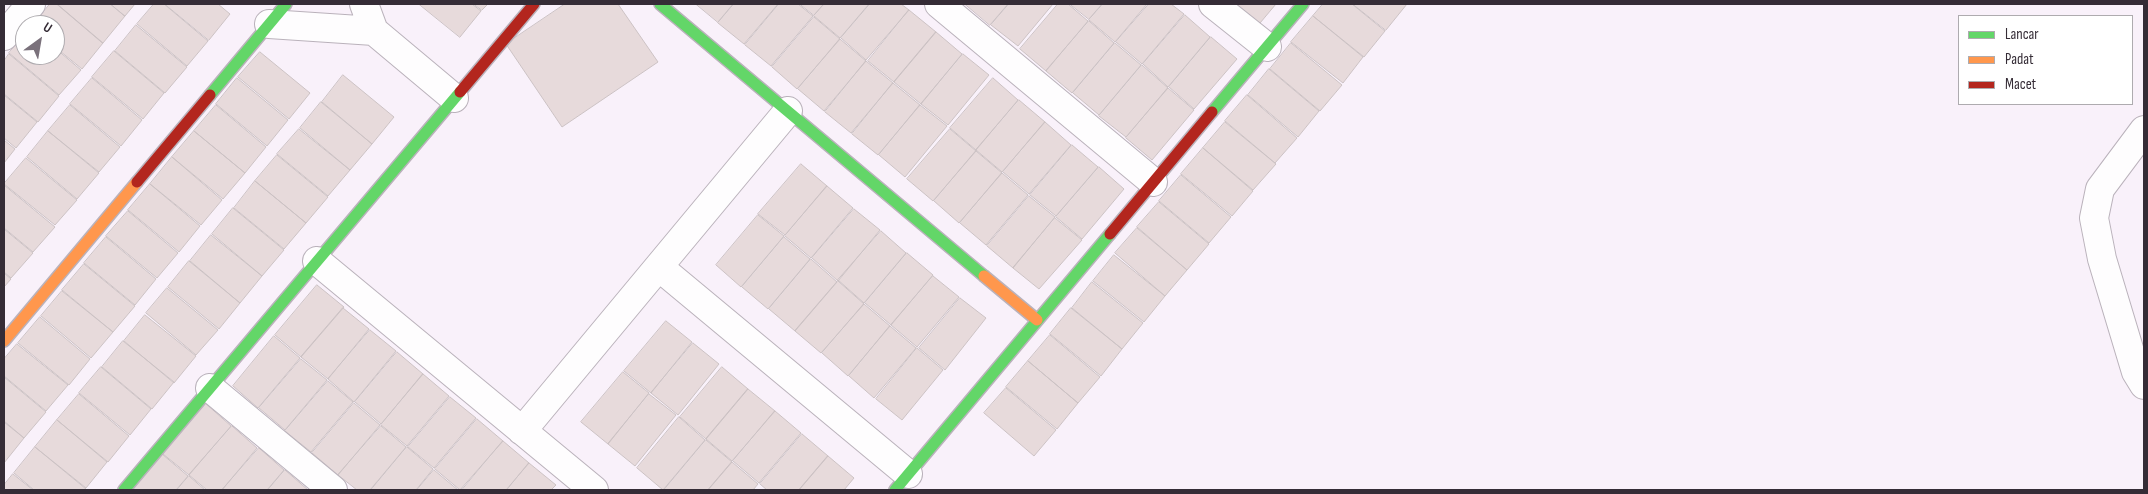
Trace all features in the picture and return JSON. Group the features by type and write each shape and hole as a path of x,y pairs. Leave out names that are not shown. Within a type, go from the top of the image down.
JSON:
{"street":[{"path":"4,36 31,4"},
{"path":"4,341 286,4"},
{"path":"364,4 374,31 454,98"},
{"path":"124,490 534,4"},
{"path":"660,4 1037,320"},
{"path":"939,4 1153,182"},
{"path":"1214,4 1267,47"},
{"path":"659,267 902,482 1303,4"},
{"path":"269,24 374,31"},
{"path":"522,431 788,111"},
{"path":"2144,130 2100,189 2094,218 2102,259 2136,372 2144,385"},
{"path":"317,261 594,490"},
{"path":"210,388 333,490"}],"building":[{"path":"50,4 57,4 103,43 82,69 65,55 65,15 41,15"},
{"path":"57,4 110,4 125,16 103,43"},
{"path":"111,4 135,4 125,16"},
{"path":"154,4 164,4 208,41 187,66 137,24"},
{"path":"165,4 218,4 230,14 209,40"},
{"path":"419,4 472,4 481,11 460,37"},
{"path":"474,4 488,4 482,10"},
{"path":"565,4 618,4 658,62 562,127 506,44"},
{"path":"696,4 733,4 718,22"},
{"path":"734,4 778,4 744,44 718,23"},
{"path":"779,4 798,4 813,16 771,66 745,45"},
{"path":"800,4 824,4 814,15"},
{"path":"824,4 869,4 840,38 814,16"},
{"path":"870,4 901,4 909,10 866,60 841,38"},
{"path":"965,4 1008,4 990,25"},
{"path":"1009,4 1053,4 1018,46 991,25"},
{"path":"1058,4 1068,4 1088,21 1046,71 1020,49"},
{"path":"1070,4 1102,4 1089,19"},
{"path":"1103,4 1147,4 1115,42 1089,20"},
{"path":"1149,4 1171,4 1184,14 1142,64 1116,42"},
{"path":"1232,4 1276,4 1255,29"},
{"path":"1323,4 1352,4 1385,31 1364,57 1313,16"},
{"path":"1353,4 1407,4 1386,30"},
{"path":"909,10 936,32 894,82 868,61"},
{"path":"1185,15 1210,37 1168,87 1143,64"},
{"path":"1313,16 1363,57 1343,83 1291,42"},
{"path":"814,17 840,39 797,89 772,67"},
{"path":"1089,21 1114,43 1072,93 1046,71"},
{"path":"136,25 187,67 165,93 115,51"},
{"path":"936,32 962,54 921,104 894,82"},
{"path":"1211,37 1237,59 1194,109 1169,87"},
{"path":"840,39 866,61 824,111 798,89"},
{"path":"1115,43 1141,65 1099,115 1073,93"},
{"path":"1291,43 1342,85 1320,111 1270,69"},
{"path":"15,46 15,58 9,53"},
{"path":"114,51 164,93 143,119 92,77"},
{"path":"260,52 310,93 289,119 238,77"},
{"path":"9,54 15,59 15,65 22,65 59,96 38,122 4,94 4,61"},
{"path":"963,54 989,75 948,125 921,104"},
{"path":"65,56 81,70 59,95 23,65 65,65"},
{"path":"866,61 893,83 851,133 825,112"},
{"path":"1142,65 1168,88 1126,137 1099,116"},
{"path":"1269,69 1319,111 1298,137 1248,95"},
{"path":"343,75 394,117 372,144 322,102"},
{"path":"92,78 142,120 121,146 70,104"},
{"path":"237,78 288,120 267,146 216,104"},
{"path":"993,78 1018,100 976,150 950,128"},
{"path":"893,83 920,105 878,155 852,134"},
{"path":"1168,88 1194,110 1152,160 1126,138"},
{"path":"4,95 37,122 16,148 4,138"},
{"path":"1247,95 1297,138 1275,163 1225,121"},
{"path":"1019,100 1045,122 1002,172 976,150"},
{"path":"321,102 372,144 350,170 300,128"},
{"path":"70,105 120,147 99,172 48,131"},
{"path":"216,105 266,147 245,173 194,131"},
{"path":"920,105 947,126 905,177 879,155"},
{"path":"1045,122 1071,145 1029,194 1003,172"},
{"path":"1225,122 1276,164 1253,190 1203,148"},
{"path":"299,129 350,170 328,196 277,154"},
{"path":"950,129 976,151 933,201 907,179"},
{"path":"48,131 99,173 77,199 27,157"},
{"path":"194,131 245,173 223,199 172,157"},
{"path":"4,140 15,149 4,163"},
{"path":"1072,145 1098,167 1056,216 1030,195"},
{"path":"1203,148 1253,191 1232,216 1181,174"},
{"path":"976,151 1002,173 959,223 934,201"},
{"path":"277,155 328,197 306,223 255,181"},
{"path":"172,157 222,200 201,225 150,184"},
{"path":"26,158 77,200 55,225 4,184"},
{"path":"801,164 827,186 785,235 758,214"},
{"path":"1099,167 1124,189 1082,239 1056,217"},
{"path":"1002,173 1028,195 986,245 960,223"},
{"path":"1181,175 1231,217 1209,243 1159,201"},
{"path":"255,181 306,223 284,249 234,208"},
{"path":"150,184 200,226 179,252 128,210"},
{"path":"4,185 55,227 33,252 4,228"},
{"path":"827,186 853,208 811,258 785,236"},
{"path":"1029,196 1055,217 1013,268 987,246"},
{"path":"1159,202 1209,244 1187,270 1137,227"},
{"path":"233,208 284,250 262,276 212,234"},
{"path":"854,209 880,230 838,281 812,258"},
{"path":"128,211 178,253 157,278 106,236"},
{"path":"758,215 784,236 741,287 716,265"},
{"path":"1055,218 1082,240 1039,289 1013,268"},
{"path":"1137,228 1187,270 1165,296 1115,253"},
{"path":"4,229 33,253 11,278 4,272"},
{"path":"881,231 906,253 864,303 838,280"},
{"path":"211,235 262,276 240,303 190,261"},
{"path":"106,237 156,279 135,305 84,263"},
{"path":"784,237 810,259 768,309 742,287"},
{"path":"907,253 933,275 891,325 865,303"},
{"path":"1114,255 1165,296 1144,322 1093,281"},
{"path":"811,259 837,282 795,331 769,309"},
{"path":"189,261 240,303 219,329 168,287"},
{"path":"84,264 135,306 113,332 62,290"},
{"path":"4,273 11,279 4,287"},
{"path":"933,276 959,297 917,347 891,325"},
{"path":"838,281 864,304 821,353 795,331"},
{"path":"1092,282 1143,323 1122,349 1072,308"},
{"path":"317,285 344,307 301,357 275,335"},
{"path":"167,288 218,330 196,355 146,313"},
{"path":"62,291 113,332 91,358 41,316"},
{"path":"960,298 986,318 945,370 919,348"},
{"path":"864,304 890,326 848,376 822,353"},
{"path":"343,308 369,329 328,379 301,357"},
{"path":"1071,308 1122,349 1101,376 1050,334"},
{"path":"145,315 196,356 174,383 124,341"},
{"path":"40,317 90,359 69,385 18,343"},
{"path":"666,321 692,342 651,393 624,371"},
{"path":"890,326 916,348 874,398 849,376"},
{"path":"370,330 396,351 354,402 328,379"},
{"path":"1050,335 1100,377 1078,403 1028,361"},
{"path":"274,336 300,358 258,408 233,386"},
{"path":"123,341 174,382 152,409 102,367"},
{"path":"693,343 719,364 678,415 651,393"},
{"path":"17,344 68,385 46,411 4,376 4,359"},
{"path":"917,348 943,370 902,420 876,399"},
{"path":"397,352 423,374 381,424 355,402"},
{"path":"301,359 327,380 285,430 259,408"},
{"path":"1028,361 1078,403 1057,429 1006,387"},
{"path":"101,367 151,409 130,435 79,393"},
{"path":"722,367 748,389 706,439 680,417"},
{"path":"623,372 649,393 608,444 581,422"},
{"path":"423,374 449,396 407,446 381,425"},
{"path":"4,377 46,412 24,438 4,421"},
{"path":"328,381 353,402 311,452 285,431"},
{"path":"1006,388 1056,430 1034,456 984,413"},
{"path":"748,389 775,411 732,461 706,439"},
{"path":"79,394 129,436 108,462 57,420"},
{"path":"649,394 676,415 635,466 608,444"},
{"path":"450,397 476,418 434,468 408,447"},
{"path":"205,403 231,426 189,475 163,454"},
{"path":"354,403 380,425 338,475 312,453"},
{"path":"775,411 801,433 759,483 733,461"},
{"path":"679,417 705,440 663,490 637,468"},
{"path":"477,419 503,441 460,490 435,469"},
{"path":"57,420 107,462 86,488 35,447"},
{"path":"4,422 24,438 4,463"},
{"path":"232,426 257,448 222,490 207,490 189,475"},
{"path":"381,426 406,447 370,490 357,490 338,475"},
{"path":"802,434 828,456 799,490 767,490 760,484"},
{"path":"706,440 732,462 708,490 664,490"},
{"path":"503,441 529,463 506,490 462,490"},
{"path":"35,447 86,489 34,490 14,473"},
{"path":"407,447 433,469 416,490 371,490"},
{"path":"259,448 284,470 267,490 222,490"},
{"path":"162,454 188,476 176,490 132,490"},
{"path":"828,456 854,478 844,490 799,490"},
{"path":"732,462 758,484 753,490 708,490"},
{"path":"529,463 556,485 551,490 507,490"},
{"path":"285,470 308,490 268,490"},
{"path":"434,470 458,490 417,490"},
{"path":"13,474 33,490 4,490 4,485"},
{"path":"189,476 205,490 177,490"}],"traffic: fast":[{"path":"210,95 286,4"},
{"path":"660,4 984,276"},
{"path":"1212,112 1303,4"},
{"path":"124,490 460,92"},
{"path":"895,490 1110,234"}],"traffic: slow":[{"path":"4,341 137,182"},
{"path":"984,276 1037,320"}],"traffic: jam":[{"path":"460,92 534,4"},
{"path":"137,182 210,95"},
{"path":"1110,234 1212,112"}]}
